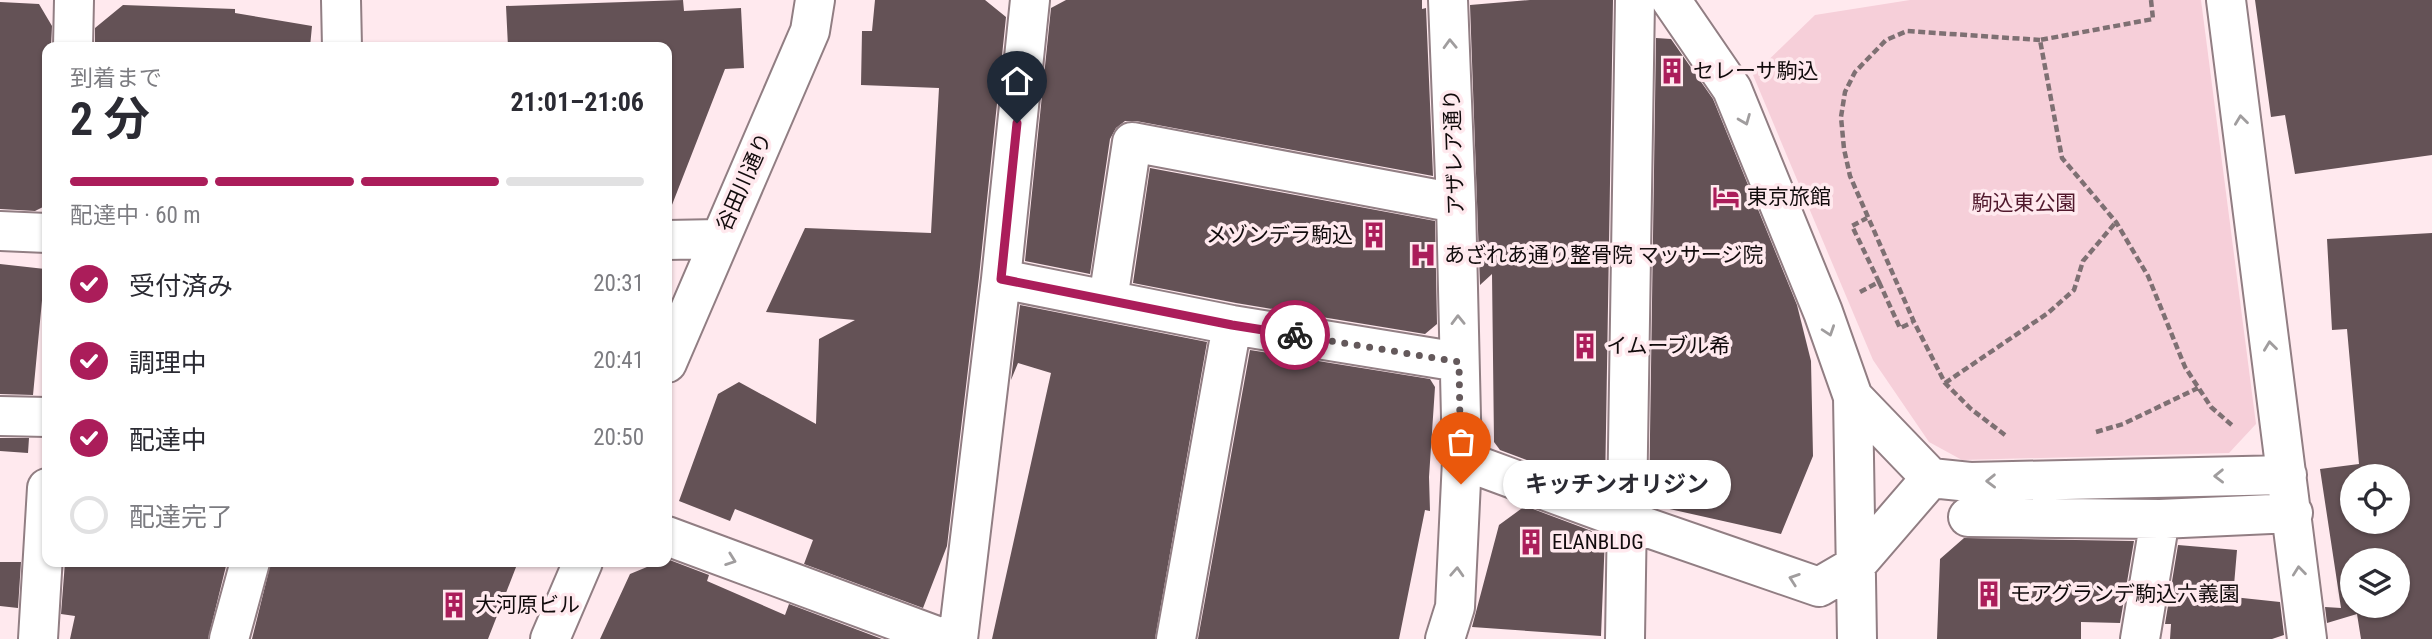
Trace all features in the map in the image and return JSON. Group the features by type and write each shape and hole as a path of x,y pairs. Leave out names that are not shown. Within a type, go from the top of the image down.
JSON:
{"street":[{"path":"73,42 75,0"},
{"path":"341,0 342,42"},
{"name":"谷田川通り","path":"672,351 810,31 815,0"},
{"path":"958,639 1001,279 1030,0"},
{"name":"アザレア通り","path":"1445,639 1455,607 1462,460 1448,0"},
{"path":"1625,639 1635,0"},
{"path":"1671,0 1732,89 1823,312 1853,397 1857,639"},
{"path":"2226,0 2307,639"},
{"path":"1108,300 1132,142 1456,203"},
{"path":"0,231 42,233"},
{"path":"672,240 719,239"},
{"path":"1001,279 1232,325 1459,362"},
{"path":"1176,639 1232,325"},
{"path":"1853,397 1931,478 1970,482 2287,475"},
{"path":"0,416 42,417"},
{"path":"1462,460 1819,587 1855,566 1931,478"},
{"path":"1968,517 2160,519 2292,513"},
{"path":"2140,639 2160,519"},
{"path":"672,538 945,639"},
{"path":"38,639 42,567"},
{"path":"229,639 249,567"},
{"path":"550,639 581,567"}],"path":[{"path":"2013,437 2002,435 1945,383 1914,322 1850,176 1841,117 1845,92 1855,72 1869,55 1886,40 1907,31 2040,40 2153,19 2151,0"},
{"path":"2040,40 2063,158 2116,222 2148,276 2185,367 2211,407 2287,475"},
{"path":"1867,218 1852,226 1900,328 1914,322"},
{"path":"1945,383 2048,313 2074,290 2083,261 2116,222"},
{"path":"1823,312 1879,282"},
{"path":"2091,433 2123,424 2198,388"}],"green space":[{"name":"駒込東公園","path":"1910,0 2201,0 2256,424 2229,453 1962,460 1929,442 1873,360 1753,75 1815,15"}],"building":[{"path":"683,0 684,11 741,8 744,68 725,69 672,205 672,42 508,42 506,6"},
{"path":"875,0 985,0 1006,17 947,546 923,608 804,564 813,540 735,509 730,521 679,501 718,394 739,382 816,424 819,339 855,320 766,312 805,228 931,233 939,88 861,85 862,31 872,31"},
{"path":"1066,0 1422,0 1422,9 1426,8 1433,176 1125,121 1116,128 1110,139 1090,274 1025,261 1051,8"},
{"path":"1530,0 1613,0 1605,489 1500,450 1494,442 1492,274 1480,285 1470,5"},
{"path":"2255,0 2432,0 2432,155 2295,174 2285,115 2271,117"},
{"path":"0,2 39,4 52,26 51,42 42,42 42,208 35,211 0,209"},
{"path":"123,5 235,9 235,13 312,26 310,42 95,42 95,28"},
{"path":"1656,38 1671,39 1713,99 1797,305 1811,361 1813,456 1781,534 1665,508 1649,501"},
{"path":"1150,168 1435,221 1437,324 1425,334 1133,283"},
{"path":"2432,233 2432,639 2361,639 2358,618 2410,618 2410,548 2340,548 2340,601 2320,469 2340,466 2340,534 2410,534 2410,464 2359,464 2347,329 2332,330 2327,239"},
{"path":"0,264 42,269 42,300 33,395 0,394"},
{"path":"1020,305 1207,342 1155,639 992,639 1051,373 1018,363 1011,380"},
{"path":"1250,350 1430,379 1435,387 1429,477 1430,511 1425,510 1399,639 1198,639"},
{"path":"0,438 29,438 28,453 0,451"},
{"path":"1525,506 1605,536 1601,636 1472,627 1499,525"},
{"path":"1964,538 2134,541 2120,623 2081,622 2081,639 1937,639 1940,559"},
{"path":"2178,545 2237,550 2233,597 2280,602 2284,635 2272,639 2170,639 2171,624 2165,624"},
{"path":"672,561 709,575 707,581 785,615 789,604 882,639 600,639 630,574 647,567 672,567"},
{"path":"0,562 21,562 18,608 0,606"},
{"path":"65,567 226,567 208,639 70,639 75,616 61,614"},
{"path":"270,567 516,567 488,639 252,639"},
{"path":"2325,607 2340,608 2340,618 2344,618 2327,623"}],"way so far":[{"path":"1295,335 1459,362 1461,484"}],"place":[{"name":"セレーサ駒込","path":"1672,71"},
{"name":"東京旅館","path":"1726,197"},
{"name":"メゾンデラ駒込","path":"1374,235"},
{"name":"あざれあ通り整骨院 マッサージ院","path":"1423,255"},
{"name":"イムーブル希","path":"1585,346"},
{"name":"キッチンオリジン","path":"1461,484"},
{"name":"ELANBLDG","path":"1531,542"},
{"name":"モアグランデ駒込六義園","path":"1989,594"},
{"name":"大河原ビル","path":"454,605"}],"route":[{"path":"1017,123 1001,279 1295,335"}]}
